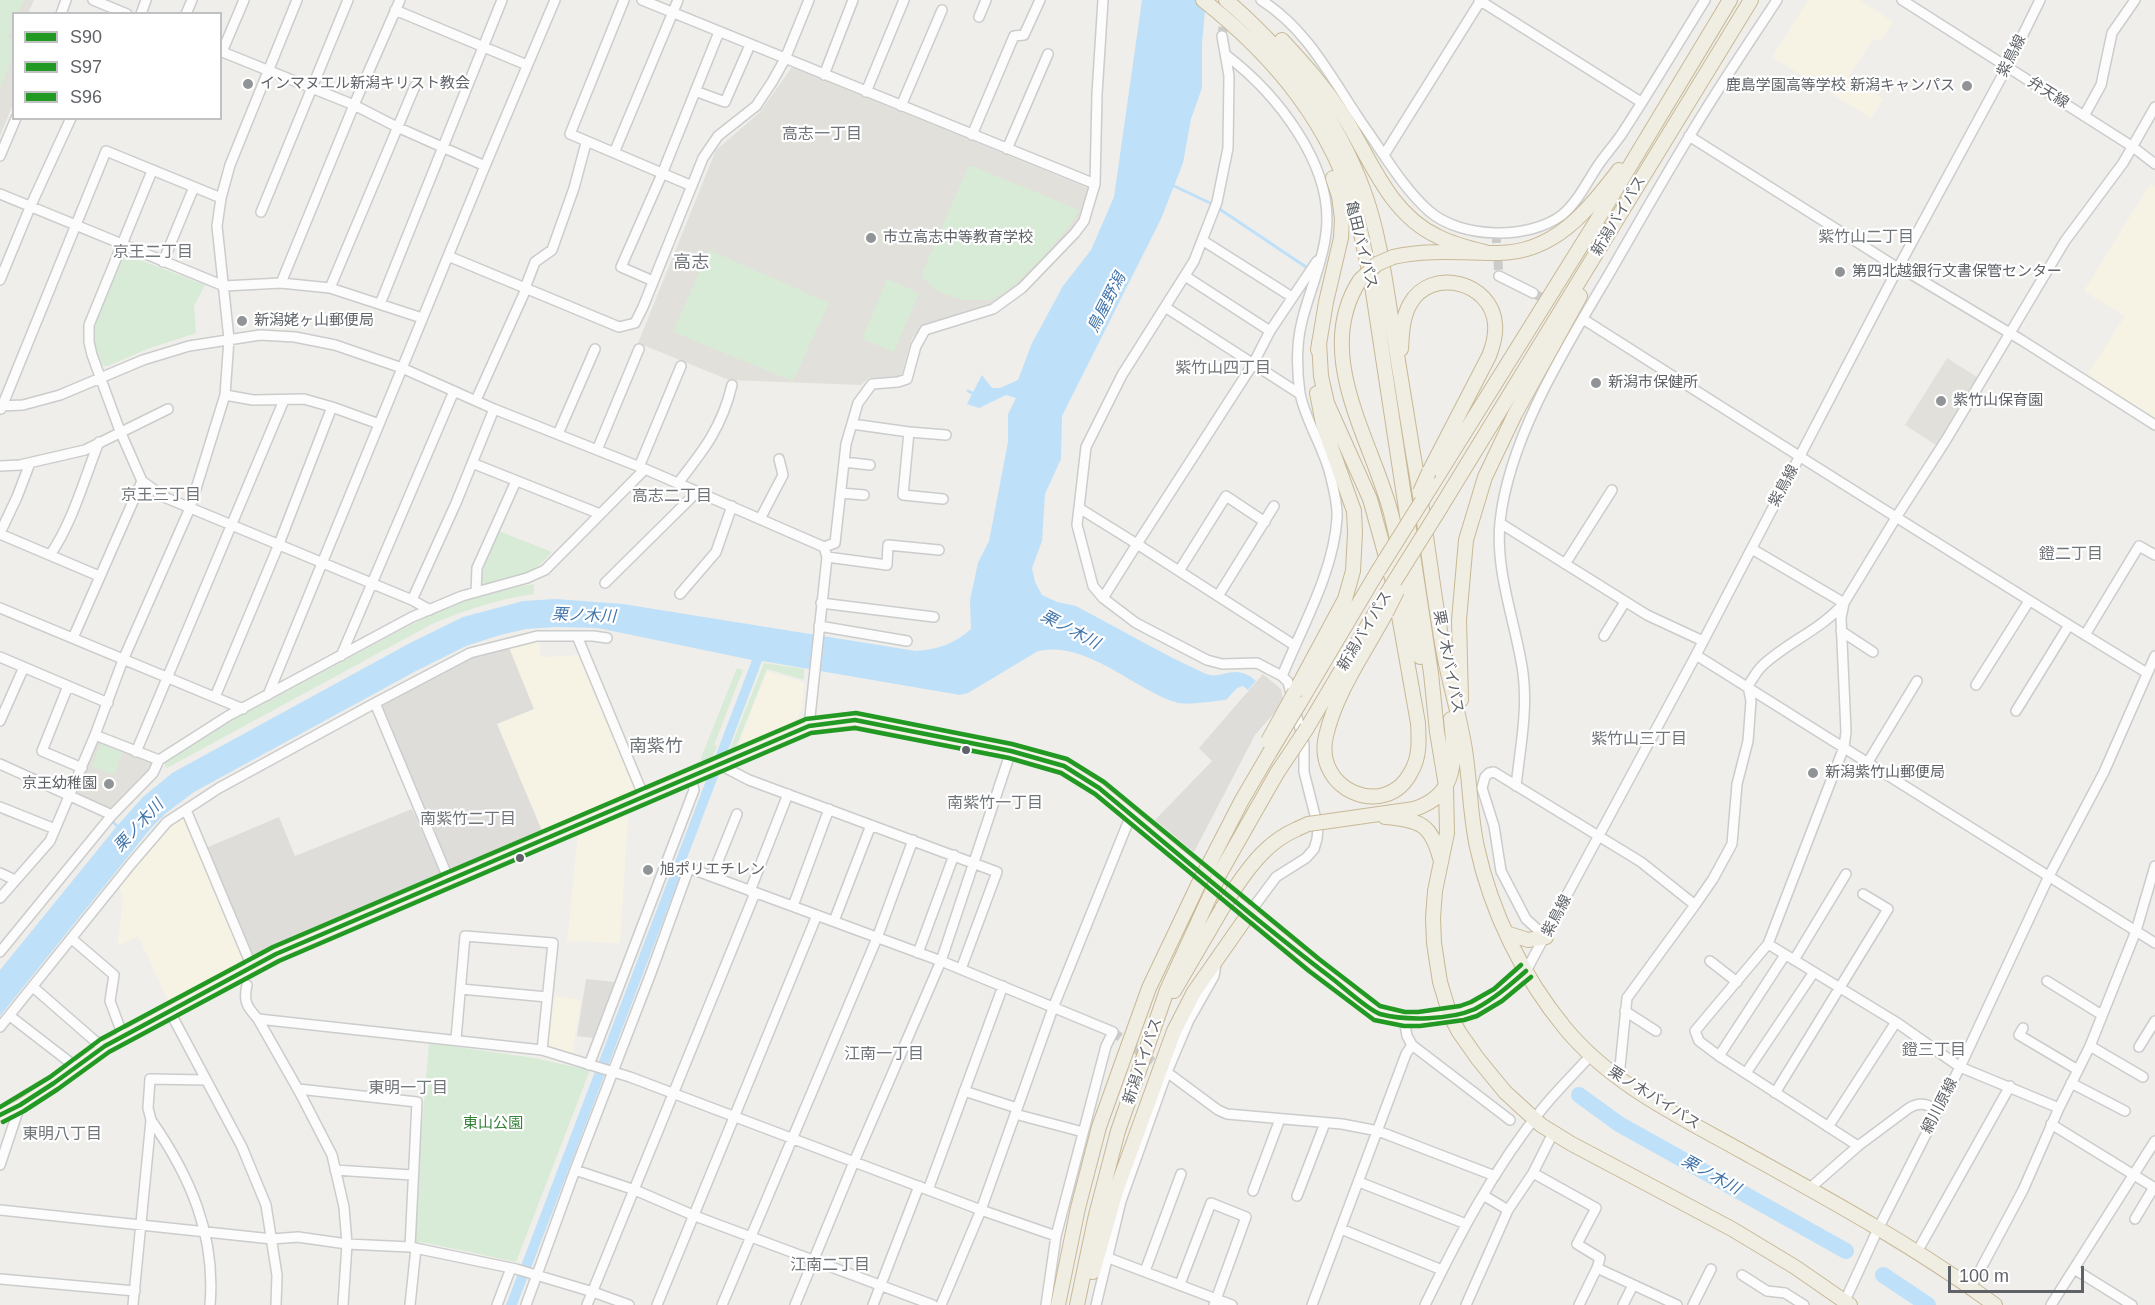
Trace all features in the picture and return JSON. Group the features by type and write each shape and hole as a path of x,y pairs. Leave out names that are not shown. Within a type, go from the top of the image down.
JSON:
{"highway":[{"name":"亀田バイパス","path":"1203,0 1265,55 1287,81 1312,116 1338,165 1356,215 1371,279 1412,536"},
{"name":"新潟バイパス","path":"1430,478 1604,209 1730,0"},
{"name":"新潟バイパス","path":"1077,1305 1096,1215 1118,1131 1171,979 1210,896 1214,870 1242,800 1269,747 1297,698 1378,571 1430,516 1751,0"},
{"name":"亀田バイパス","path":"1228,1 1268,37 1295,69 1331,121 1352,163 1371,212 1400,373 1430,516"},
{"path":"1228,1 1272,30 1318,78 1344,117 1381,182 1404,212 1435,235 1454,244 1485,252"},
{"path":"1437,732 1391,516 1359,426 1344,362 1341,337 1343,315 1349,296 1360,280 1377,264 1393,257 1411,253 1514,252 1537,245 1555,236 1575,223 1592,205 1654,125"},
{"path":"1297,698 1345,598 1353,570 1354,511 1323,424 1317,400 1315,372 1326,302 1341,238 1342,219 1339,196 1329,149"},
{"path":"1465,747 1459,620 1466,540 1485,477 1515,414 1616,231 1631,196"},
{"path":"1319,342 1327,403 1370,499 1385,551 1393,582 1418,723 1419,747 1416,761 1406,781 1387,793 1363,796 1350,793 1333,778 1326,759 1325,738 1336,704 1386,613 1412,536 1430,478 1490,356 1496,324 1485,298 1474,289 1450,282 1435,284 1422,291 1411,302 1405,316 1400,373"},
{"name":"栗ノ木バイパス","path":"1430,516 1444,654 1465,747 1471,811 1477,847 1488,889 1506,933 1526,971 1566,1029 1615,1077 1663,1107 1917,1252 1995,1305"},
{"name":"新潟バイパス","path":"1058,1305 1078,1208 1099,1127 1149,988 1198,885 1214,870 1307,728 1411,555 1412,536"},
{"name":"栗ノ木バイパス","path":"1412,536 1446,786 1447,833 1434,900 1434,943 1440,982 1450,1015 1459,1032 1505,1092 1553,1133 1732,1229 1795,1267 1846,1304"},
{"path":"1155,1024 1235,888 1247,870 1270,844 1283,835 1308,824 1426,805 1440,794 1452,771 1454,755 1444,654"},
{"path":"1366,816 1399,818 1420,824 1432,835 1440,860"},
{"path":"1084,1305 1116,1191 1174,1031 1194,992 1217,956 1250,912"},
{"path":"1506,933 1528,940 1546,937"}],"main road":[{"path":"0,1115 20,1106 123,1036 276,954 809,726 855,720 1011,752 1064,766 1099,788 1314,965 1377,1013 1404,1019 1419,1019 1474,1010 1498,995 1526,971"}],"street":[{"path":"93,0 115,11"},
{"path":"222,49 244,0"},
{"path":"0,897 50,841 82,768 123,660 190,508 225,395 230,339 217,226 221,198 230,165 297,0"},
{"path":"261,212 348,0"},
{"path":"281,283 400,0"},
{"path":"380,304 502,0"},
{"path":"268,695 555,0"},
{"path":"624,0 570,134 586,143 692,186"},
{"path":"642,0 1095,184"},
{"path":"614,153 678,0"},
{"path":"448,256 619,327 634,323 703,158 718,136 756,106 785,59 809,0"},
{"path":"824,75 853,0"},
{"path":"866,92 904,0"},
{"path":"979,17 986,0"},
{"path":"972,135 1014,36 1024,35 1040,0"},
{"path":"1,408 23,405 60,395 143,360 189,346 260,335 295,337 335,345 402,368 494,409 678,483 824,547 835,543 846,444 858,403 872,384 908,379 916,346 925,330 993,309 1022,288 1084,221 1095,184 1097,94 1103,0"},
{"path":"1261,0 1280,12 1307,40 1384,155 1417,199 1431,213 1469,230 1496,234 1537,226 1561,215 1576,199 1705,0"},
{"path":"1384,155 1480,0 1641,102"},
{"path":"1516,786 1524,712 1523,674 1499,545 1504,493 1515,455 1535,409 1583,319 1689,136 1777,0"},
{"name":"弁天線","path":"1902,0 2133,147 2155,164"},
{"name":"紫鳥線","path":"1526,971 1696,655 1898,268 2007,68 2040,0"},
{"path":"2084,116 2101,86 2112,33 2135,0"},
{"path":"395,10 527,65"},
{"path":"901,106 942,10"},
{"path":"653,281 621,267 662,174 719,32"},
{"path":"1222,36 1229,76 1228,147 1217,202 1194,261 1122,375 1086,447 1077,525 1094,586 1103,598 1136,622 1207,660 1222,664 1257,663 1282,676 1288,682 1304,744 1304,772 1318,827 1317,839 1314,849 1306,858 1290,866 1276,877 1250,912"},
{"path":"695,91 725,102 750,45"},
{"path":"222,51 354,105 485,166"},
{"path":"1007,149 1048,54"},
{"path":"1226,55 1250,73 1299,135 1316,164 1324,189 1326,208 1327,232 1298,347 1300,394 1331,476 1337,516 1326,571 1282,676"},
{"path":"330,288 415,86"},
{"path":"1615,1077 1620,1067 1627,998 1713,879 1732,844 1737,784 1748,741 1751,701 1748,686 1759,669 1770,659 1828,620 1845,603 2065,241 2133,147 2155,107"},
{"path":"0,156 15,120"},
{"path":"0,280 70,120"},
{"path":"1689,136 1898,268 2009,333 2155,425"},
{"path":"476,400 535,262 552,250 574,188 586,143"},
{"name":"弁天線","path":"2133,147 2155,158"},
{"path":"1,408 106,151 221,198"},
{"path":"152,171 89,325 89,342 100,377 142,481 164,497 412,600 430,610"},
{"path":"163,262 194,188"},
{"path":"0,194 224,286 281,283 330,288 422,318"},
{"path":"1202,240 1292,297"},
{"path":"1103,598 1252,364 1270,331 1322,255"},
{"path":"1185,276 1270,331"},
{"path":"1499,276 1533,293"},
{"path":"1165,307 1300,394"},
{"path":"1583,319 1897,516 1959,558 2147,673"},
{"path":"558,434 595,349"},
{"path":"597,450 639,349"},
{"path":"0,952 112,815 153,772 159,760 243,709 412,617 476,592 527,578 545,570 642,468 681,366"},
{"path":"678,483 710,443 726,409 732,385"},
{"path":"341,656 454,391"},
{"path":"225,395 253,400 304,399 379,424"},
{"path":"136,752 284,400"},
{"path":"215,697 279,544 332,407"},
{"path":"0,466 30,463 85,450 168,409"},
{"path":"412,600 494,409"},
{"path":"852,424 946,435"},
{"path":"909,432 903,495 943,499"},
{"path":"50,555 72,512 99,442"},
{"path":"760,519 783,475 779,459"},
{"path":"844,462 870,465"},
{"path":"30,463 0,534 99,576"},
{"path":"472,463 600,514"},
{"path":"73,638 142,481"},
{"path":"476,592 477,568 516,481"},
{"path":"1565,564 1612,490"},
{"path":"605,583 697,492"},
{"path":"841,493 864,495"},
{"path":"1179,571 1226,496 1265,522"},
{"path":"680,594 716,552 732,506"},
{"path":"1218,596 1274,506"},
{"path":"1079,508 1294,645"},
{"path":"1500,523 1647,615 1703,641"},
{"path":"827,557 887,565 888,545 939,550"},
{"path":"2085,635 2139,546 2155,555"},
{"path":"809,726 827,557 824,547"},
{"path":"1752,549 1845,603"},
{"path":"1976,685 2029,601"},
{"path":"1604,636 1625,602"},
{"path":"821,603 934,617"},
{"path":"1845,603 1841,618 1846,732 1844,747 1768,944 1695,1031 1699,1041 1719,1056 1858,1146"},
{"path":"0,608 243,709"},
{"path":"2016,711 2069,625"},
{"path":"818,628 907,641"},
{"path":"1841,631 1873,652"},
{"path":"0,1027 167,822 219,788 470,653 537,636 607,638"},
{"path":"577,636 644,797"},
{"path":"1696,655 2155,943"},
{"name":"網川原線","path":"1846,1304 1878,1230 1960,1067 2049,876 2104,772 2155,656"},
{"path":"0,657 108,703"},
{"path":"0,721 24,667"},
{"path":"1868,762 1917,681"},
{"path":"68,686 42,751 82,768"},
{"path":"375,703 448,880"},
{"path":"95,735 159,760"},
{"path":"795,1305 941,962 1011,752"},
{"path":"0,764 112,815"},
{"path":"720,765 749,780 997,872 961,969"},
{"path":"1546,937 1526,919 1501,871 1494,826 1482,788 1485,777 1489,773 1494,772 1641,862 1695,905"},
{"path":"589,1065 694,790 692,777"},
{"path":"587,1305 675,1094 788,794"},
{"path":"0,807 55,829"},
{"path":"792,906 829,809"},
{"path":"186,810 252,967"},
{"path":"712,876 737,814"},
{"path":"941,1305 981,1210 1053,1008 1131,816"},
{"path":"834,921 871,825"},
{"path":"722,1305 877,938 913,840"},
{"path":"918,953 954,855"},
{"path":"1971,1287 2023,1190 2051,1124 2090,1046 2136,931 2155,866"},
{"path":"526,1305 689,868 961,969 1113,1032 1106,1046 1056,1236 1046,1305"},
{"path":"0,873 15,880"},
{"path":"1794,960 1846,874"},
{"path":"1774,1093 1888,909 1863,894"},
{"path":"657,1305 817,915"},
{"path":"456,1039 465,936 553,943 542,1050"},
{"path":"72,939 114,975 110,1001 123,1036"},
{"path":"1768,944 1896,1022 1960,1067 2059,1108"},
{"path":"1719,1056 1785,955"},
{"path":"1096,1305 1120,1201 1166,1071 1189,1020 1214,976 1217,956"},
{"path":"1710,962 1737,982"},
{"path":"1746,1073 1814,972"},
{"path":"2047,981 2102,1015"},
{"path":"247,985 245,1004 258,1019 332,1155 344,1207 346,1244 343,1305"},
{"path":"873,1305 964,1091 1003,986"},
{"path":"33,987 103,1048"},
{"path":"461,989 547,997"},
{"path":"1625,1011 1656,1030"},
{"path":"170,1012 242,1147 266,1205 277,1275 276,1305"},
{"path":"10,1016 76,1067"},
{"path":"258,1019 542,1050 613,1071 981,1210 1056,1236"},
{"path":"1404,1019 1407,1036 1412,1045 1510,1120"},
{"path":"2139,1047 2155,1021"},
{"path":"1828,1127 1896,1022"},
{"path":"2023,1028 2019,1035 2078,1070"},
{"path":"1312,1305 1406,1054 1412,1045"},
{"path":"2090,1046 2143,1077"},
{"path":"1425,1305 1466,1224 1495,1176 1534,1119 1591,1055"},
{"path":"1166,1071 1227,1114 1325,1123 1378,1131 1495,1176"},
{"path":"133,1305 150,1120 148,1108 150,1079 207,1080"},
{"path":"2071,1083 2125,1111"},
{"path":"1917,1252 2010,1086"},
{"path":"298,1089 417,1102 412,1175 413,1248 410,1305"},
{"path":"964,1091 1016,1111 1083,1132"},
{"path":"1809,1189 1858,1146 1916,1104 1938,1109"},
{"path":"0,1166 20,1106"},
{"path":"1253,1191 1280,1119"},
{"path":"150,1120 163,1137 188,1182 199,1208 209,1260 210,1305"},
{"path":"1297,1196 1325,1123"},
{"path":"2051,1124 2155,1188 2135,1219"},
{"path":"1466,1305 1508,1210 1533,1173 1553,1133"},
{"path":"2051,1305 2155,1141"},
{"path":"335,1170 412,1175"},
{"path":"575,1170 635,1190 695,1216 933,1305"},
{"path":"1533,1173 1596,1208 1577,1244 1600,1258 1579,1305"},
{"path":"1145,1271 1181,1174"},
{"path":"1359,1182 1466,1224"},
{"path":"1483,1195 1508,1210"},
{"path":"1180,1284 1211,1203 1246,1217 1215,1302"},
{"path":"0,1210 141,1224 205,1233 272,1239 298,1237 346,1244 413,1248 511,1268 629,1305"},
{"path":"1341,1229 1442,1270"},
{"path":"1106,1257 1180,1284 1215,1302 1232,1305"},
{"path":"497,1305 511,1268"},
{"path":"1597,1268 1677,1305"},
{"path":"1693,1305 1711,1269"},
{"path":"2074,1269 2133,1305"},
{"path":"1742,1275 1767,1291 1785,1293 1804,1305"},
{"path":"0,1279 135,1291"},
{"path":"1623,1305 1633,1285"}],"shaded area":[{"path":"0,0 34,0 28,12 12,12 12,106 0,136"},
{"path":"1808,0 1860,0 1893,22 1880,42 1874,38 1848,77 1883,99 1871,118 1772,57"},
{"name":"市立高志中等教育学校","path":"792,67 1088,188 1087,199 1079,221 1010,293 973,312 924,326 912,338 901,376 869,378 861,385 729,380 638,343 716,150 759,113"},
{"path":"2150,184 2155,187 2155,421 2086,377 2125,316 2084,291"},
{"name":"紫竹山保育園","path":"1947,358 1977,377 1936,445 1905,425"},
{"path":"539,639 541,657 581,655 639,795 543,833 497,724 533,709 508,645"},
{"path":"508,645 534,709 497,724 543,833 447,873 379,704 470,656"},
{"path":"767,671 804,683 802,709 795,720 784,729 736,751"},
{"path":"1263,674 1281,689 1284,702 1255,735 1194,852 1155,820 1212,761 1199,748"},
{"name":"京王幼稚園","path":"97,739 155,762 151,771 110,812 75,797"},
{"path":"412,809 441,874 251,956 206,848 279,817 295,856"},
{"path":"185,815 248,962 168,1000 138,936 118,946 123,897 119,887 142,855 170,824"},
{"path":"628,815 620,943 567,941 578,835"},
{"path":"586,979 615,982 593,1038 577,1036"},
{"path":"553,996 581,1000 572,1055 546,1048"}],"green space":[{"path":"0,0 24,0 18,12 12,12 12,27 8,37 12,39 12,59 0,89"},
{"path":"972,166 1079,210 1068,228 1043,257 1013,286 991,300 962,300 937,291 921,276 968,167"},
{"path":"709,250 829,303 793,381 673,332"},
{"path":"122,253 205,285 194,306 196,333 104,366 97,354 96,325 104,295"},
{"path":"887,279 919,293 894,352 862,339"},
{"path":"499,531 552,552 537,567 521,576 483,585 479,580"},
{"path":"534,584 534,594 482,606 432,624 167,768 163,762 220,727 433,613 482,595"},
{"path":"764,663 804,669 804,680 767,669 734,752 728,754"},
{"path":"737,668 743,670 714,745 717,746 712,759 702,763 701,758"},
{"path":"101,743 123,751 114,775 92,766"},
{"name":"東山公園","path":"429,1043 534,1058 590,1070 516,1262 427,1243 412,1242"}],"water":[{"name":"鳥屋野潟","path":"1142,0 1206,0 1202,44 1202,88 1191,119 1183,163 1161,219 1062,416 1061,459 1045,494 1042,541 1032,568 1035,582 1042,595 1057,602 1076,606 1204,673 1216,675 1234,672 1248,675 1256,681 1248,690 1243,686 1237,688 1226,700 1175,702 1091,659 1074,652 1056,649 1038,651 968,693 960,695 762,661 517,1305 506,1305 752,660 598,628 526,629 466,646 194,792 165,814 151,828 0,1016 0,970 143,797 172,773 410,643 463,617 523,601 555,599 623,604 916,651 946,645 971,629 970,600 978,563 989,541 1008,442 1008,414 1016,398 1006,395 979,408 967,404 982,375 992,388 1000,388 1018,380 1032,343 1063,286 1091,250 1114,197"}],"waterway":[{"path":"1172,185 1212,204 1309,269"},
{"path":"968,391 972,393"},
{"path":"113,822 117,826"},
{"name":"栗ノ木川","path":"1579,1095 1619,1124 1846,1251"},
{"name":"栗ノ木川","path":"1883,1275 1928,1305"}],"tunnel":[{"path":"1222,36 1226,0"},
{"path":"1496,234 1499,276"},
{"path":"1533,293 1583,319"},
{"path":"1113,1032 1164,1070"}],"transit line":[{"name":"S96","path":"0,1107 50,1077 101,1039 273,947 806,719 856,713 1012,744 1067,759 1104,782 1319,959 1380,1006 1405,1012 1460,1006 1494,989 1521,965"},
{"name":"S90","path":"0,1115 54,1083 105,1046 276,954 809,726 855,720 1011,751 1064,766 1099,788 1270,930 1362,1003 1380,1014 1402,1018 1428,1018 1465,1013 1489,1001 1526,971"},
{"name":"S97","path":"3,1122 58,1089 109,1052 279,961 811,733 855,728 1009,758 1061,773 1095,794 1309,971 1374,1020 1404,1026 1464,1020 1477,1016 1502,1001 1531,977"}],"place":[{"name":"インマヌエル新潟キリスト教会","path":"248,84"},
{"name":"鹿島学園高等学校 新潟キャンパス","path":"1967,86"},
{"name":"市立高志中等教育学校","path":"871,238"},
{"name":"第四北越銀行文書保管センター","path":"1840,272"},
{"name":"新潟姥ヶ山郵便局","path":"242,321"},
{"name":"新潟市保健所","path":"1596,383"},
{"name":"紫竹山保育園","path":"1941,401"},
{"name":"新潟紫竹山郵便局","path":"1813,773"},
{"name":"京王幼稚園","path":"109,784"},
{"name":"旭ポリエチレン","path":"648,870"}],"district":[{"name":"高志一丁目","path":"822,135"},
{"name":"紫竹山二丁目","path":"1866,238"},
{"name":"京王二丁目","path":"153,253"},
{"name":"高志","path":"691,263"},
{"name":"紫竹山四丁目","path":"1223,369"},
{"name":"京王三丁目","path":"161,496"},
{"name":"高志二丁目","path":"672,497"},
{"name":"鐙二丁目","path":"2071,555"},
{"name":"紫竹山三丁目","path":"1639,740"},
{"name":"南紫竹","path":"656,747"},
{"name":"南紫竹一丁目","path":"995,804"},
{"name":"南紫竹二丁目","path":"468,820"},
{"name":"鐙三丁目","path":"1934,1051"},
{"name":"江南一丁目","path":"884,1055"},
{"name":"東明一丁目","path":"408,1089"},
{"name":"東明八丁目","path":"62,1135"},
{"name":"江南二丁目","path":"830,1266"}]}
